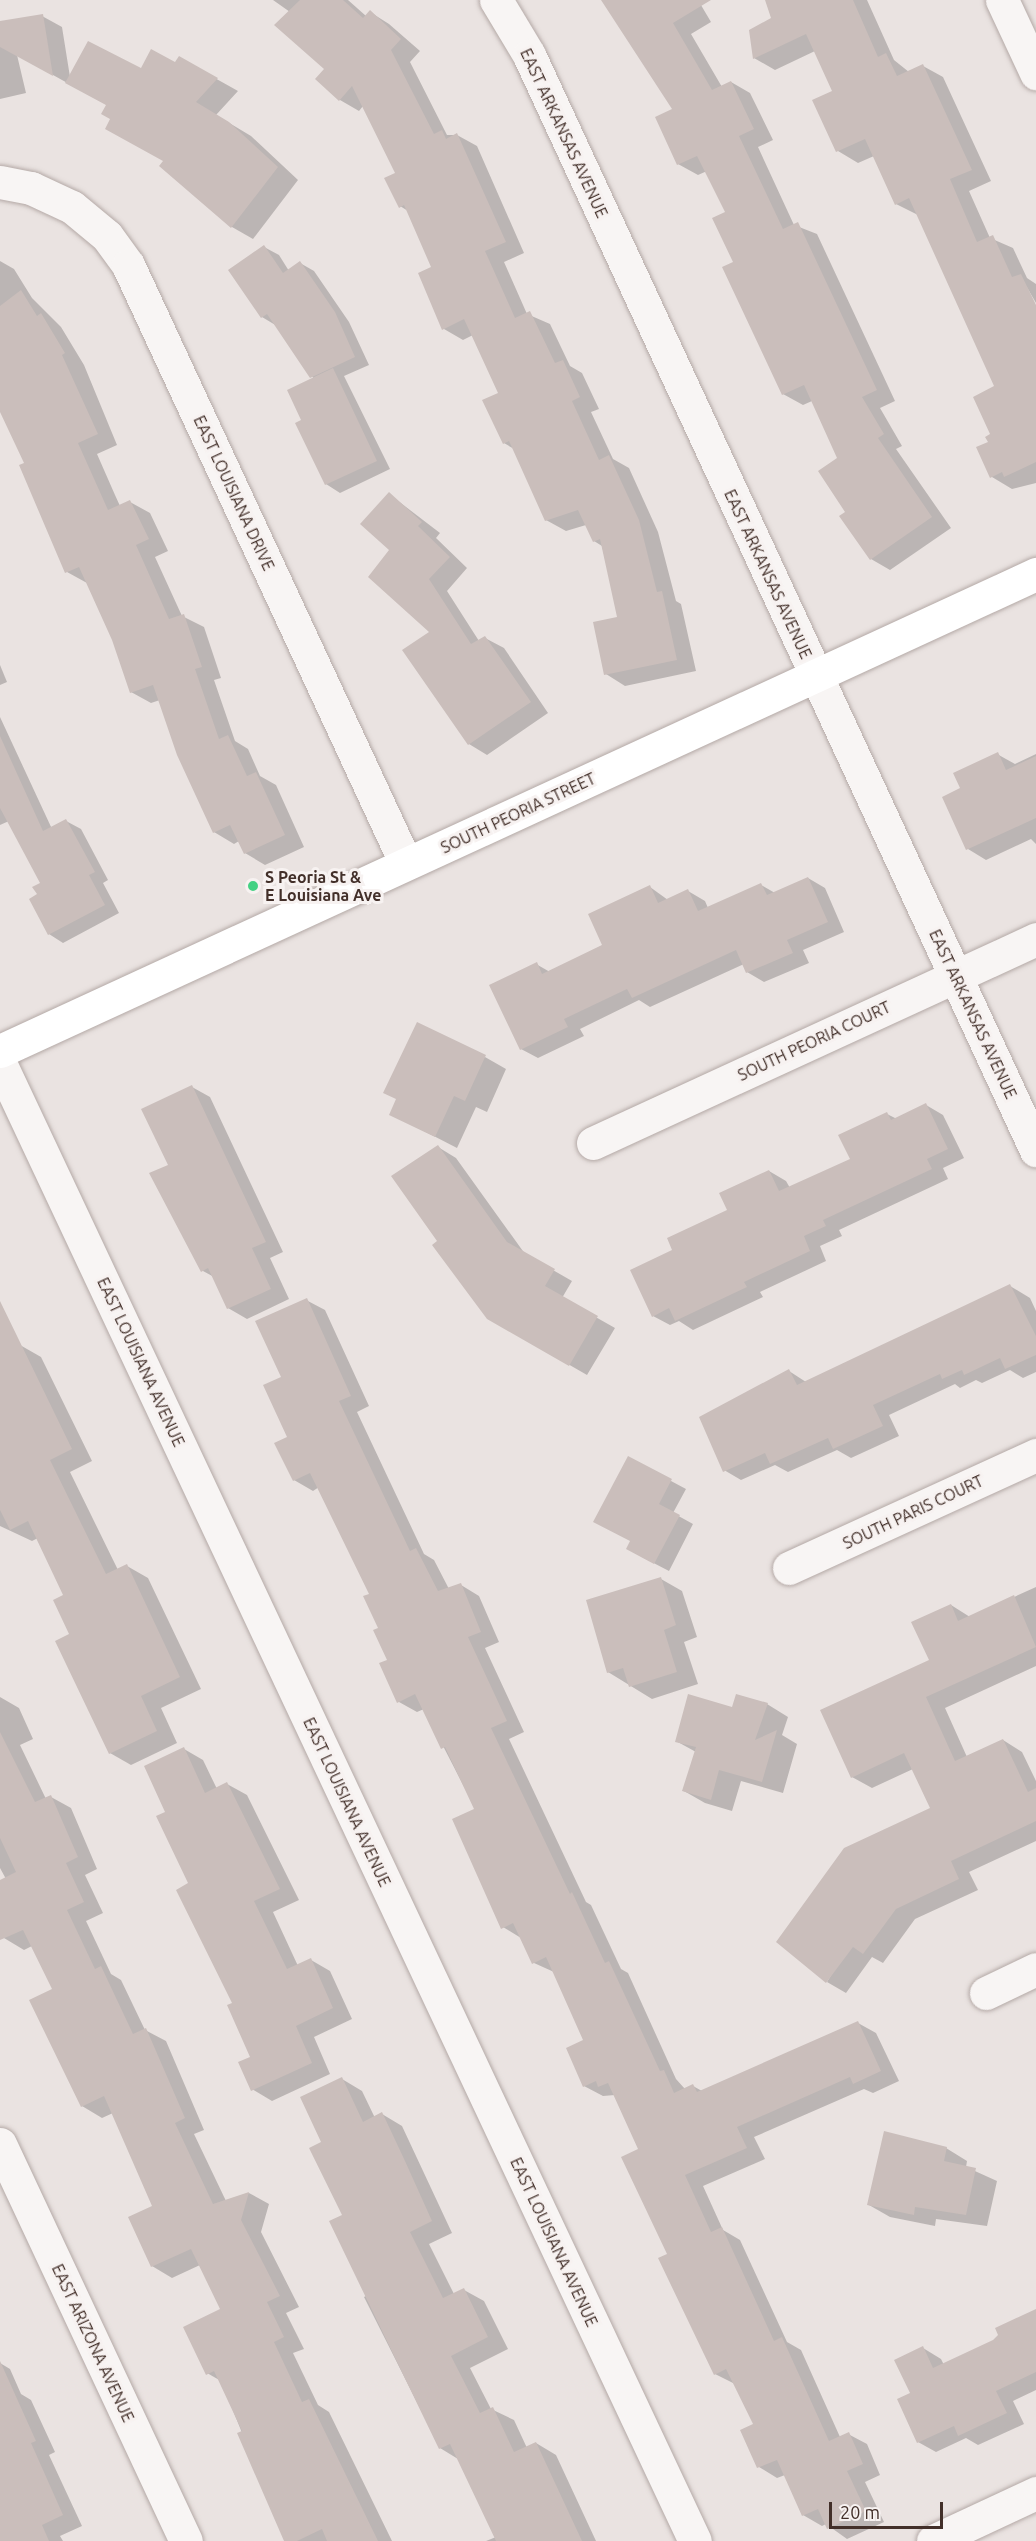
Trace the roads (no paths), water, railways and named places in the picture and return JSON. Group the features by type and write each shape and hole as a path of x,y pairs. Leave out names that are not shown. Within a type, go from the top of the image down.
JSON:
{"main road":[{"name":"SOUTH PEORIA STREET","path":"0,1051 1036,574"}],"street":[{"name":"EAST ARKANSAS AVENUE","path":"496,0 529,55 1036,1150"},
{"path":"1002,0 1036,73"},
{"name":"EAST LOUISIANA DRIVE","path":"0,182 31,188 72,207 107,236 128,265 406,864"},
{"name":"SOUTH PEORIA COURT","path":"593,1143 1036,939"},
{"name":"EAST LOUISIANA AVENUE","path":"0,1063 695,2541"},
{"name":"SOUTH PARIS COURT","path":"789,1568 1036,1455"},
{"path":"986,1993 1036,1969"},
{"name":"EAST ARIZONA AVENUE","path":"0,2144 186,2541"},
{"path":"933,2541 1036,2493"}],"place":[{"name":"S Peoria St & E Louisiana Ave","path":"253,886"}]}
